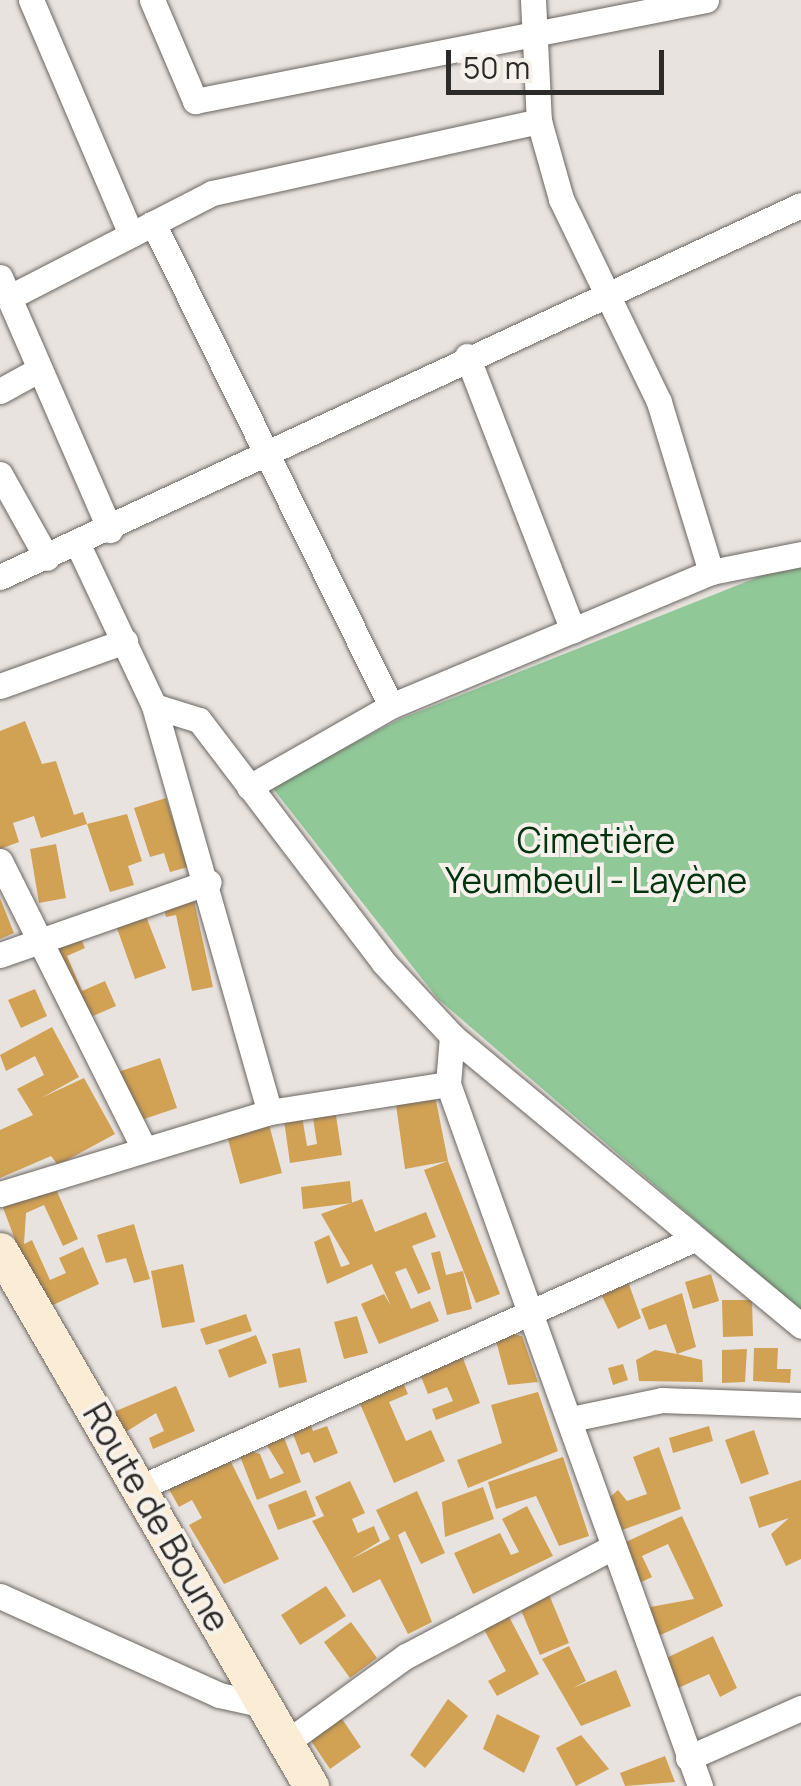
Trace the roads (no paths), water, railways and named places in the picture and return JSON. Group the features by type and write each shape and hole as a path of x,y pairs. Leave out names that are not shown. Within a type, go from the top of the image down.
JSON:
{"street":[{"path":"31,0 142,229 391,706"},
{"path":"152,0 195,101 706,0"},
{"path":"532,0 539,121 600,294 659,402 711,572"},
{"path":"110,530 38,370 6,286 142,229 212,193 539,121"},
{"path":"0,577 110,530 261,452 600,294 801,206"},
{"path":"467,356 573,630"},
{"path":"0,391 38,370"},
{"path":"0,474 47,558"},
{"path":"78,545 154,706 209,882 270,1112"},
{"path":"249,787 391,706 711,572 801,554"},
{"path":"0,686 125,641"},
{"path":"154,706 199,720 452,1036 690,1240 801,1326"},
{"path":"0,861 41,936 144,1149"},
{"path":"0,955 41,936 209,882"},
{"path":"452,1036 448,1084 528,1314 572,1418 609,1549 700,1786"},
{"path":"0,1194 270,1112 448,1084"},
{"path":"141,1487 690,1240"},
{"name":"Route de Boune","path":"0,1250 141,1487 311,1786"},
{"path":"572,1418 662,1400 801,1405"},
{"path":"287,1742 406,1656 609,1549"},
{"path":"0,1596 219,1696 265,1705"},
{"path":"688,1758 801,1708"}],"park label":[{"name":"Cimetière Yeumbeul - Layène","path":"596,860"}]}
